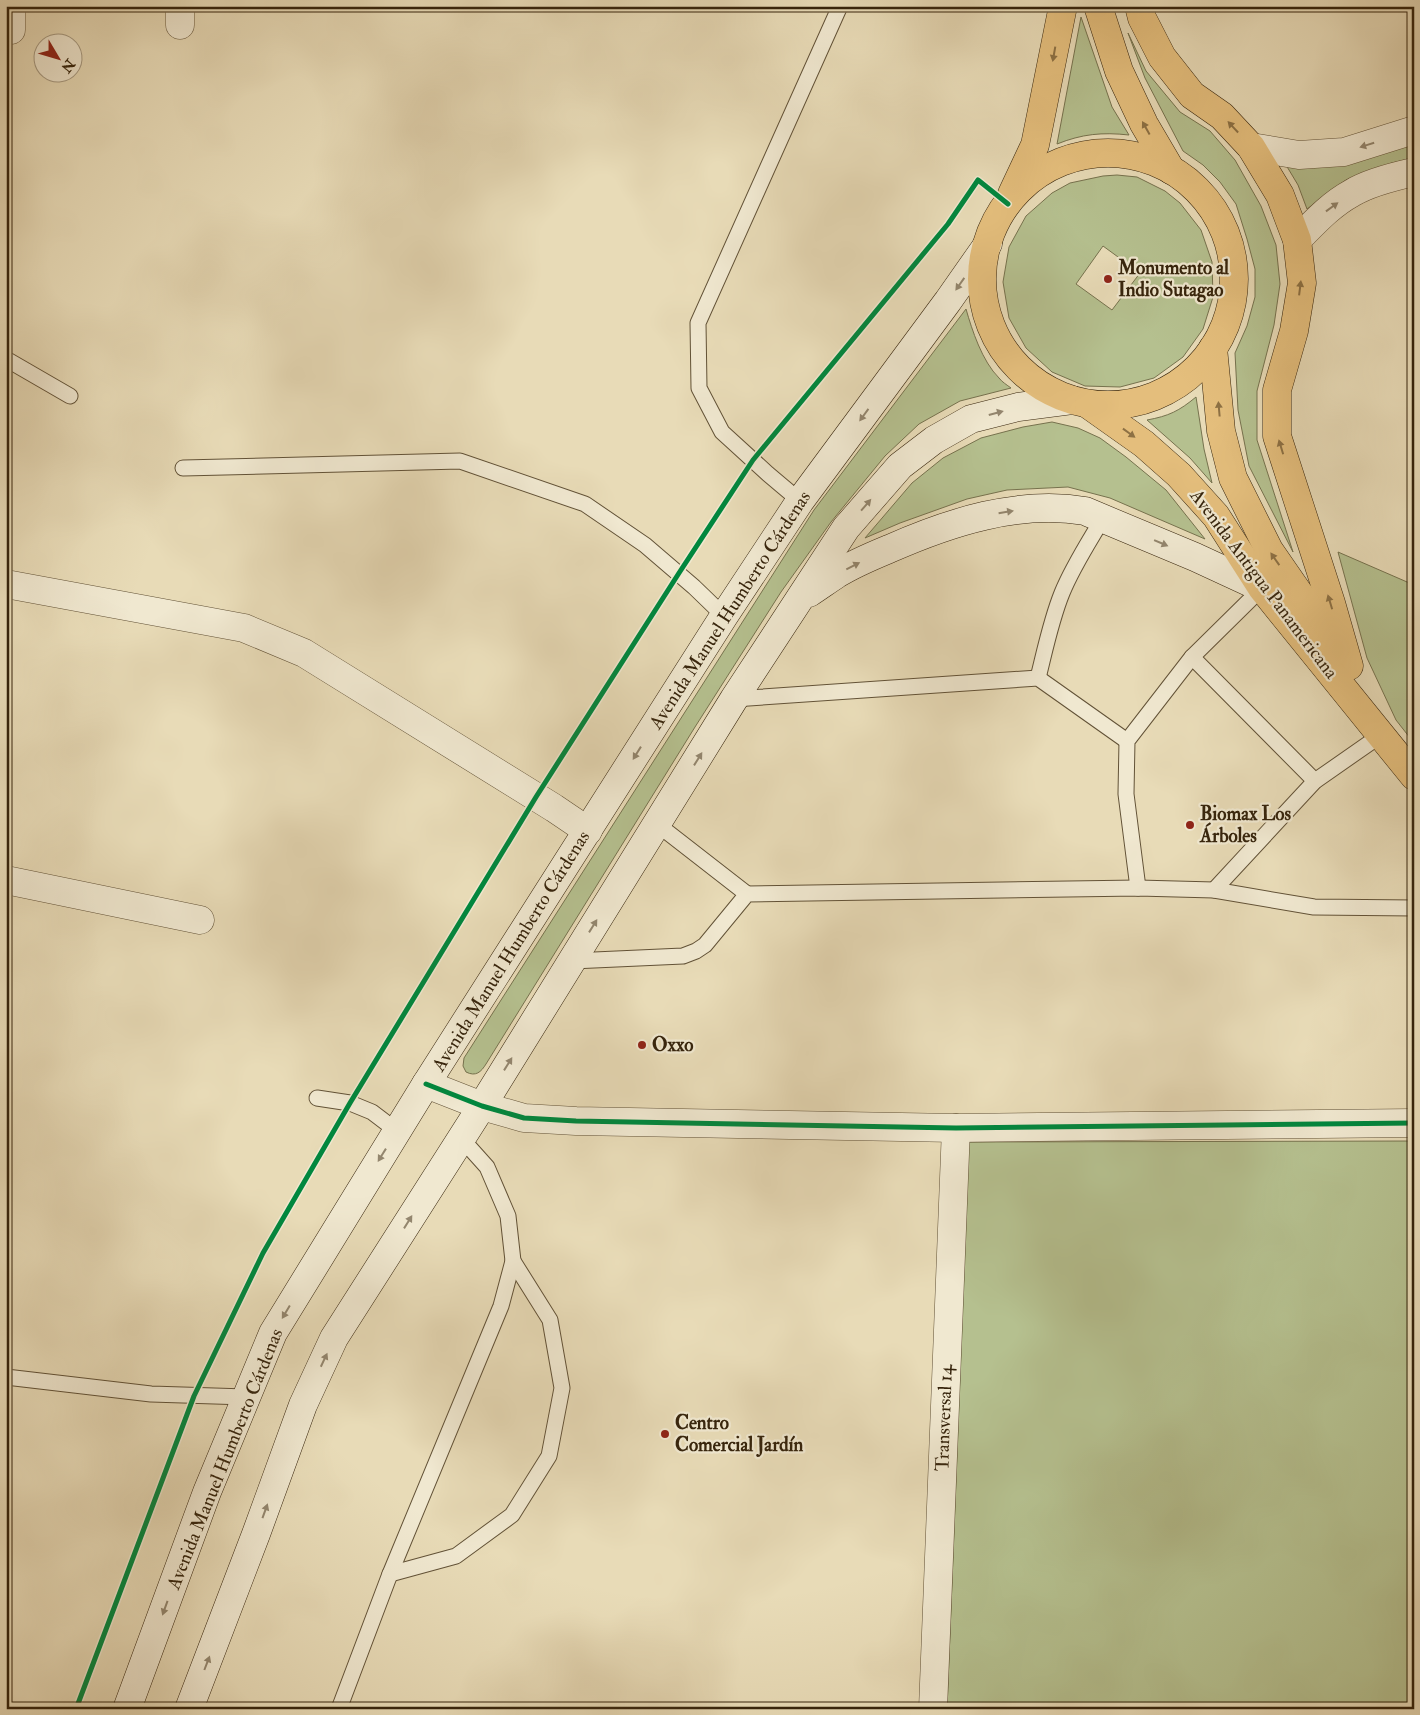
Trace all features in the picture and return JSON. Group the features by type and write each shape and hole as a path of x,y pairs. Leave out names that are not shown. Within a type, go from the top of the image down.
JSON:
{"main road":[{"path":"1063,6 1035,145 1000,215 988,244 983,272 983,288 987,314 998,340 1020,370 1044,388 1081,402"},
{"path":"1098,6 1119,71 1144,124 1171,170"},
{"path":"1139,6 1142,18 1162,57 1186,88 1192,95 1222,116 1251,147 1280,195 1297,240 1302,283 1294,331 1277,390 1277,436 1349,666"},
{"path":"1251,147 1298,155 1344,152 1414,130"},
{"path":"189,1709 303,1405 334,1338 482,1106 734,699 846,528 900,466 934,440 971,419 1018,407 1081,402 1120,404 1137,402 1153,397 1170,389 1192,374 1213,348 1227,322 1233,292 1233,259 1221,222 1197,190 1171,170 1133,156 1103,154 1070,160 1055,165 1030,182 1000,215"},
{"path":"1297,240 1324,213 1352,192 1414,172"},
{"name":"Avenida Manuel Humberto Cárdenas","path":"128,1709 207,1492 273,1333 426,1084 724,616 800,501 988,244"},
{"name":"Avenida Antigua Panamericana","path":"1213,348 1221,431 1233,478 1268,550 1349,666 1381,735"},
{"name":"Avenida Antigua Panamericana","path":"1081,402 1144,444 1179,475 1216,516 1262,588 1414,776"},
{"path":"797,601 838,573 920,536 957,522 992,514 1039,508 1067,508 1085,511 1262,588"},
{"path":"6,584 244,628 304,653 588,831"},
{"path":"6,880 200,920"},
{"path":"426,1084 482,1106 524,1118 576,1121 956,1128 1414,1124"},
{"name":"Transversal 14","path":"932,1709 956,1128"}],"lane":[{"path":"800,501 722,432 698,388 698,323 840,6"},
{"path":"6,360 70,396"},
{"path":"183,468 460,461 585,504 645,545 694,587 724,616"},
{"path":"1038,678 1048,636 1062,593 1103,518"},
{"path":"1138,888 1126,794 1127,741 1192,657 1262,588"},
{"path":"1192,657 1315,781"},
{"path":"734,699 1038,678 1127,741"},
{"path":"1214,890 1315,781 1381,735"},
{"path":"657,824 747,894 1138,888 1214,890 1314,907 1414,908"},
{"path":"572,960 683,956 696,951 704,945 747,894"},
{"path":"317,1098 350,1103 372,1112 397,1131"},
{"path":"339,1709 390,1574 501,1306 513,1262 508,1216 487,1166 461,1138"},
{"path":"390,1574 456,1556 512,1514 549,1456 562,1388 550,1320 513,1262"},
{"path":"6,1377 151,1394 246,1397"}],"green space":[{"path":"1081,17 1112,107 1129,135 1092,135 1057,144"},
{"path":"1128,33 1146,71 1180,112 1210,131 1235,160 1261,206 1276,245 1280,284 1274,325 1257,391 1257,440 1293,552 1249,466 1238,410 1235,353 1247,326 1255,297 1255,269 1236,204 1220,182 1203,165 1183,151 1145,78"},
{"path":"1414,143 1414,158 1392,163 1346,180 1307,209 1298,185 1286,165"},
{"path":"1103,176 1137,177 1165,191 1180,203 1201,230 1212,262 1213,297 1203,329 1183,357 1154,378 1120,387 1085,386 1052,372 1026,348 1009,318 1003,282 1009,247 1026,216 1052,193 1070,183","holes":["1103,246 1140,273 1112,310 1076,284"]},
{"path":"966,309 975,336 988,363 1000,379 1011,388 960,401 919,424 885,456 831,522 781,592 695,727 484,1067 475,1074 466,1072 463,1066 464,1058 814,510"},
{"path":"1196,397 1204,449 1212,483 1190,458 1147,420 1162,417 1173,412"},
{"path":"1052,422 1078,428 1100,438 1126,457 1166,490 1205,539 1110,498 1068,487 1007,490 967,499 900,523 865,538 912,483 943,458 981,438"},
{"path":"1338,552 1414,585 1414,743 1396,720 1367,658"},
{"path":"1414,1141 1414,1709 947,1709 969,1142"}],"cycle path":[{"path":"76,1709 194,1396 263,1253 350,1103 536,797 753,460 948,224 978,180 1008,204"},
{"path":"426,1084 482,1106 524,1118 576,1121 956,1128 1414,1123"}],"place":[{"name":"Monumento al Indio Sutagao","path":"1108,279"},
{"name":"Biomax Los Árboles","path":"1190,825"},
{"name":"Oxxo","path":"642,1045"},
{"name":"Centro Comercial Jardín","path":"665,1434"}]}
